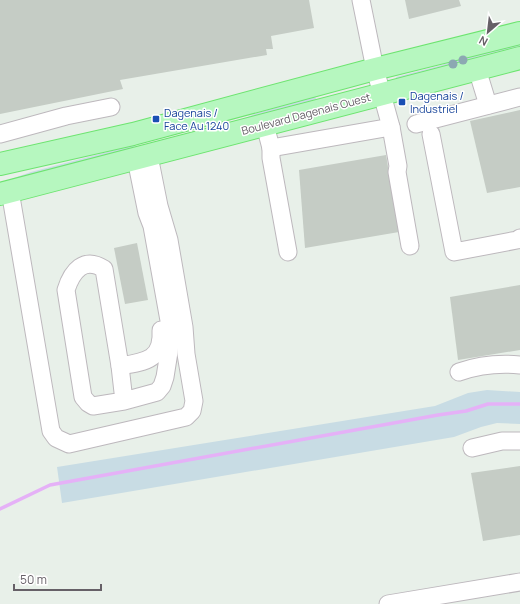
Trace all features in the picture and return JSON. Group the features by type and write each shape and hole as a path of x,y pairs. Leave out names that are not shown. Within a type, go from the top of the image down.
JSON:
{"main road":[{"path":"0,164 142,131 375,69 520,33"},
{"name":"Boulevard Dagenais Ouest","path":"3,188 147,156 382,93 520,58"},
{"path":"3,188 142,131"}],"lane":[{"path":"361,0 375,69 391,128 410,246"},
{"path":"477,69 488,105"},
{"path":"416,124 520,97"},
{"path":"0,134 66,116 111,106"},
{"path":"265,125 271,148 271,158 288,252"},
{"path":"271,148 391,128"},
{"path":"3,188 51,431 56,438 69,444 186,417 192,411 194,401 186,354 184,327 170,240 159,206 142,131"},
{"path":"431,134 454,252 517,240 520,238"},
{"path":"120,366 148,360 155,355 162,338 160,313 145,229 147,213 147,156"},
{"path":"124,401 120,366 104,269 96,264 89,263 81,266 72,273 66,290 83,397 88,404 93,406 124,401 156,392 162,386 165,377 169,352 170,326 152,226 147,213"},
{"path":"459,372 494,364 520,365"},
{"path":"472,448 502,441 520,441"},
{"path":"388,604 520,582"}],"shaded area":[{"path":"520,40 520,46 480,56 397,82 396,77 442,65 490,47"},
{"path":"315,96 316,99 265,119 214,131 257,113"},
{"path":"134,145 136,153 0,183 31,172"},
{"path":"487,390 520,392 520,424 497,423 454,437 62,503 57,467 435,406 468,393"}],"building":[{"path":"0,0 309,0 314,28 271,36 273,49 266,49 267,55 120,80 123,89 0,114"},
{"path":"405,0 459,0 461,6 409,19"},
{"path":"520,110 520,187 487,193 470,121"},
{"path":"386,155 399,232 305,248 299,170"},
{"path":"137,243 148,300 125,304 114,248"},
{"path":"520,285 520,350 458,360 450,297"},
{"path":"520,466 520,535 483,541 471,473"}],"waterway":[{"path":"0,509 50,485 466,411 488,404 520,404"}],"place":[{"name":"Dagenais / Industriel","path":"402,102"},
{"name":"Dagenais / Face Au 1240","path":"156,119"}]}
